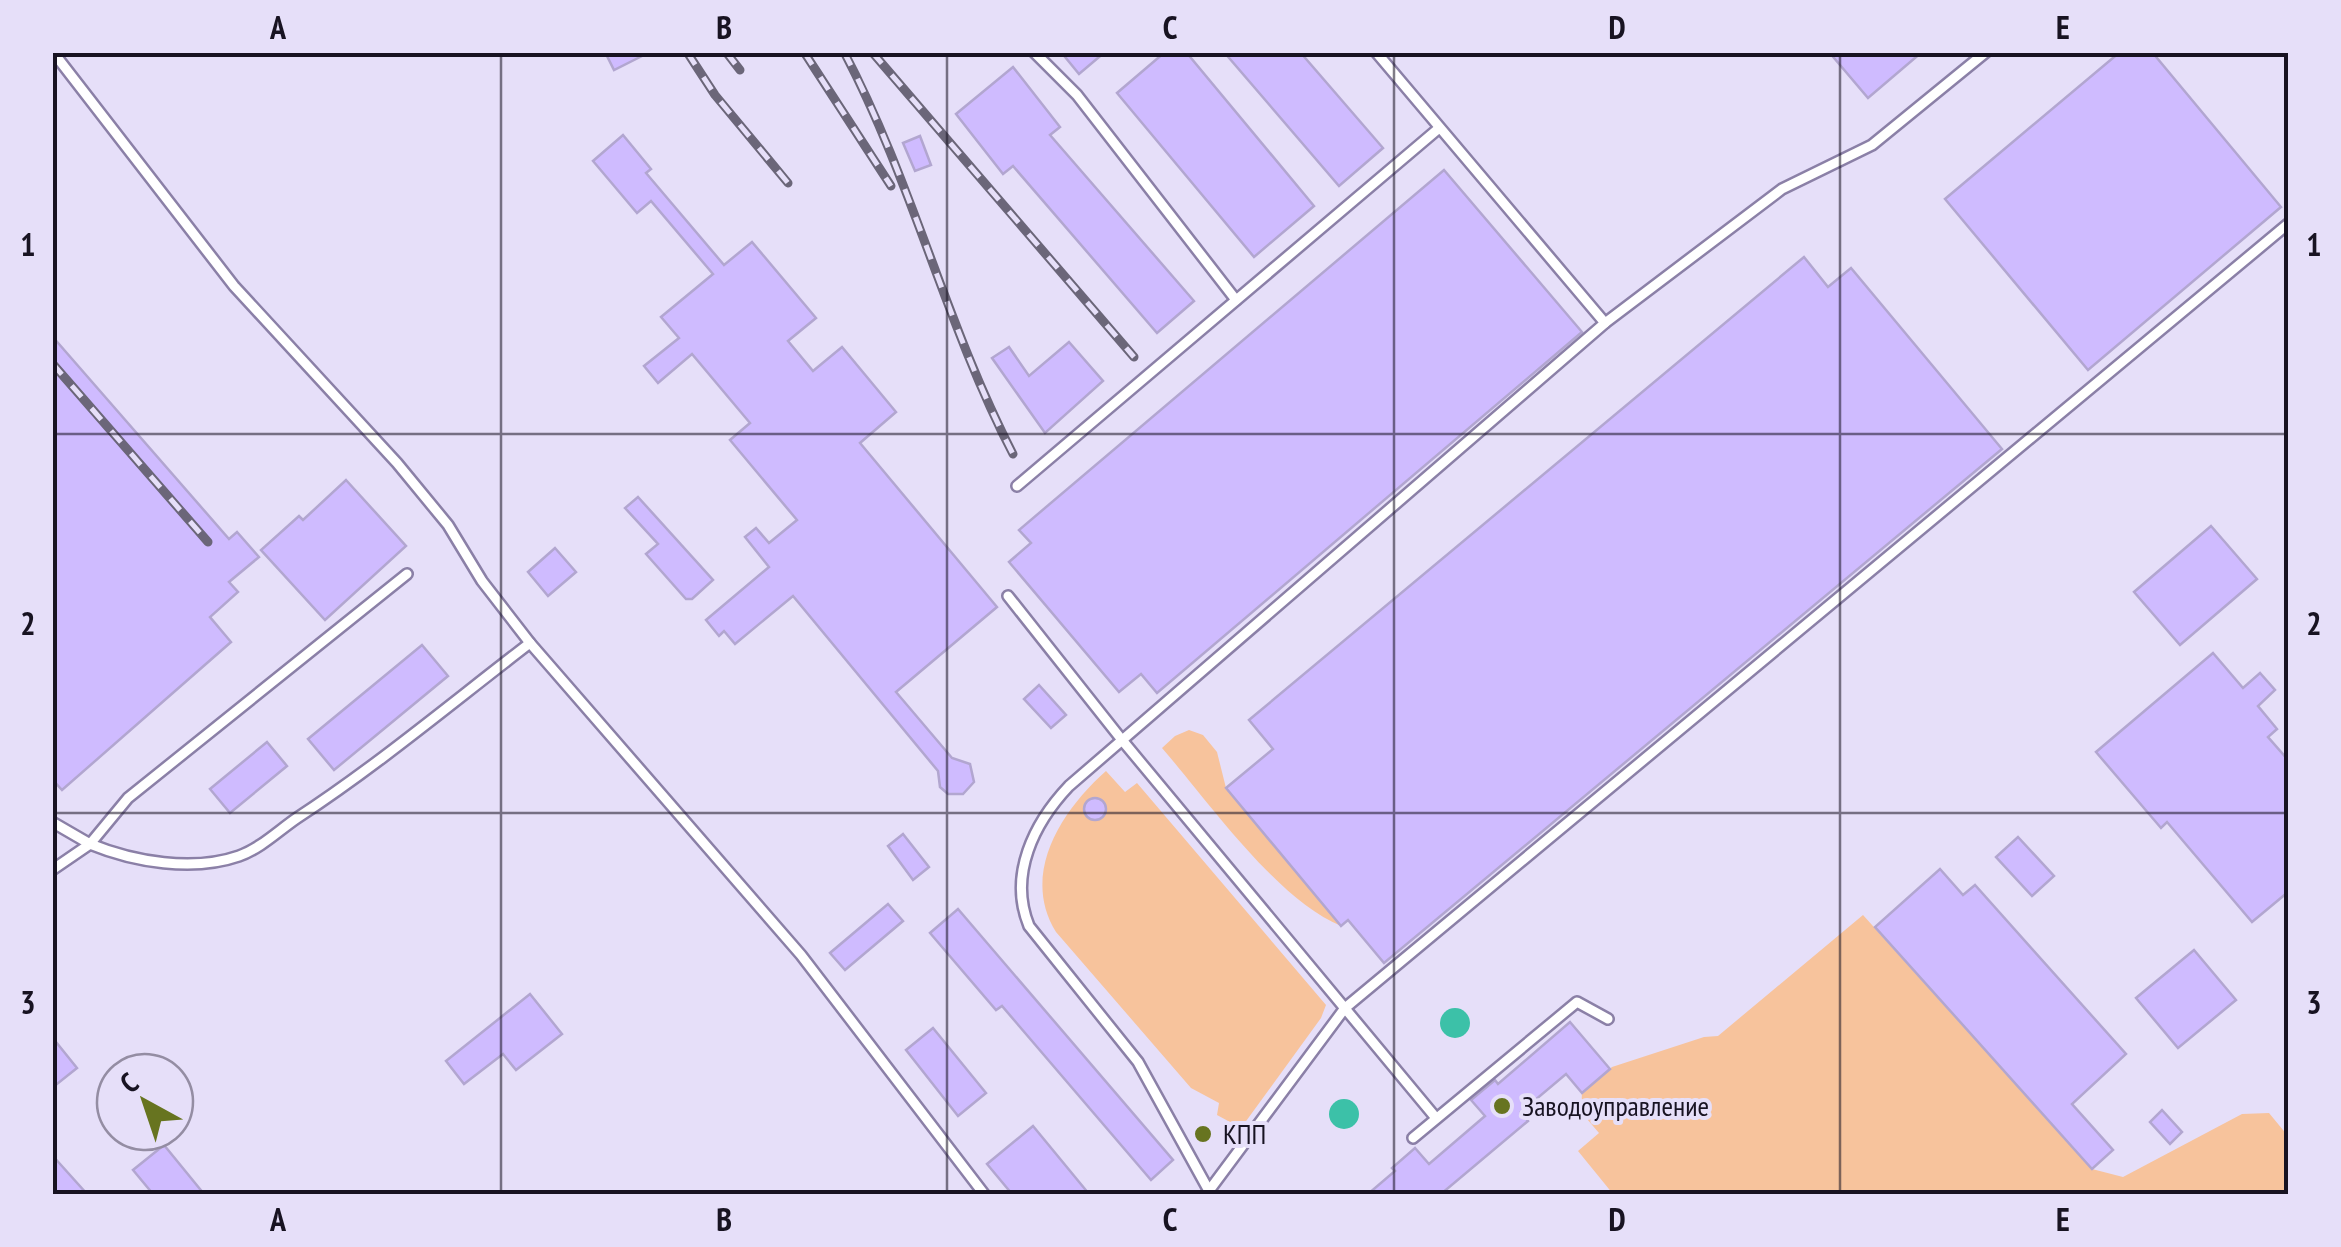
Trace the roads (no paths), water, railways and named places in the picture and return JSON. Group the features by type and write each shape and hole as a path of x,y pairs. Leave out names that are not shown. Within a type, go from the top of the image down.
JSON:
{"lane":[{"path":"53,52 234,286 422,493 448,525 482,581 530,642 801,955 984,1194"},
{"path":"1034,52 1077,95 1236,300"},
{"path":"1376,52 1605,323"},
{"path":"1986,52 1872,145 1782,188 1605,323 1122,740 1070,786 1044,817 1027,852 1021,883 1021,900 1029,926 1138,1062 1208,1192 1345,1008 2288,224"},
{"path":"1017,486 1438,129"},
{"path":"52,870 90,844 128,798 407,574"},
{"path":"1008,596 1122,740 1436,1118"},
{"path":"52,822 115,854 212,863 242,855 330,798 530,642"},
{"path":"1413,1138 1578,1002 1608,1019"}],"railway":[{"path":"687,52 715,95 788,183"},
{"path":"726,52 740,70"},
{"path":"804,52 891,186"},
{"path":"844,52 890,151 968,355 1013,454"},
{"path":"872,52 1134,357"},
{"path":"52,363 208,542"}],"place":[{"name":"Заводоуправление","path":"1502,1106"},
{"name":"КПП","path":"1203,1134"}]}
